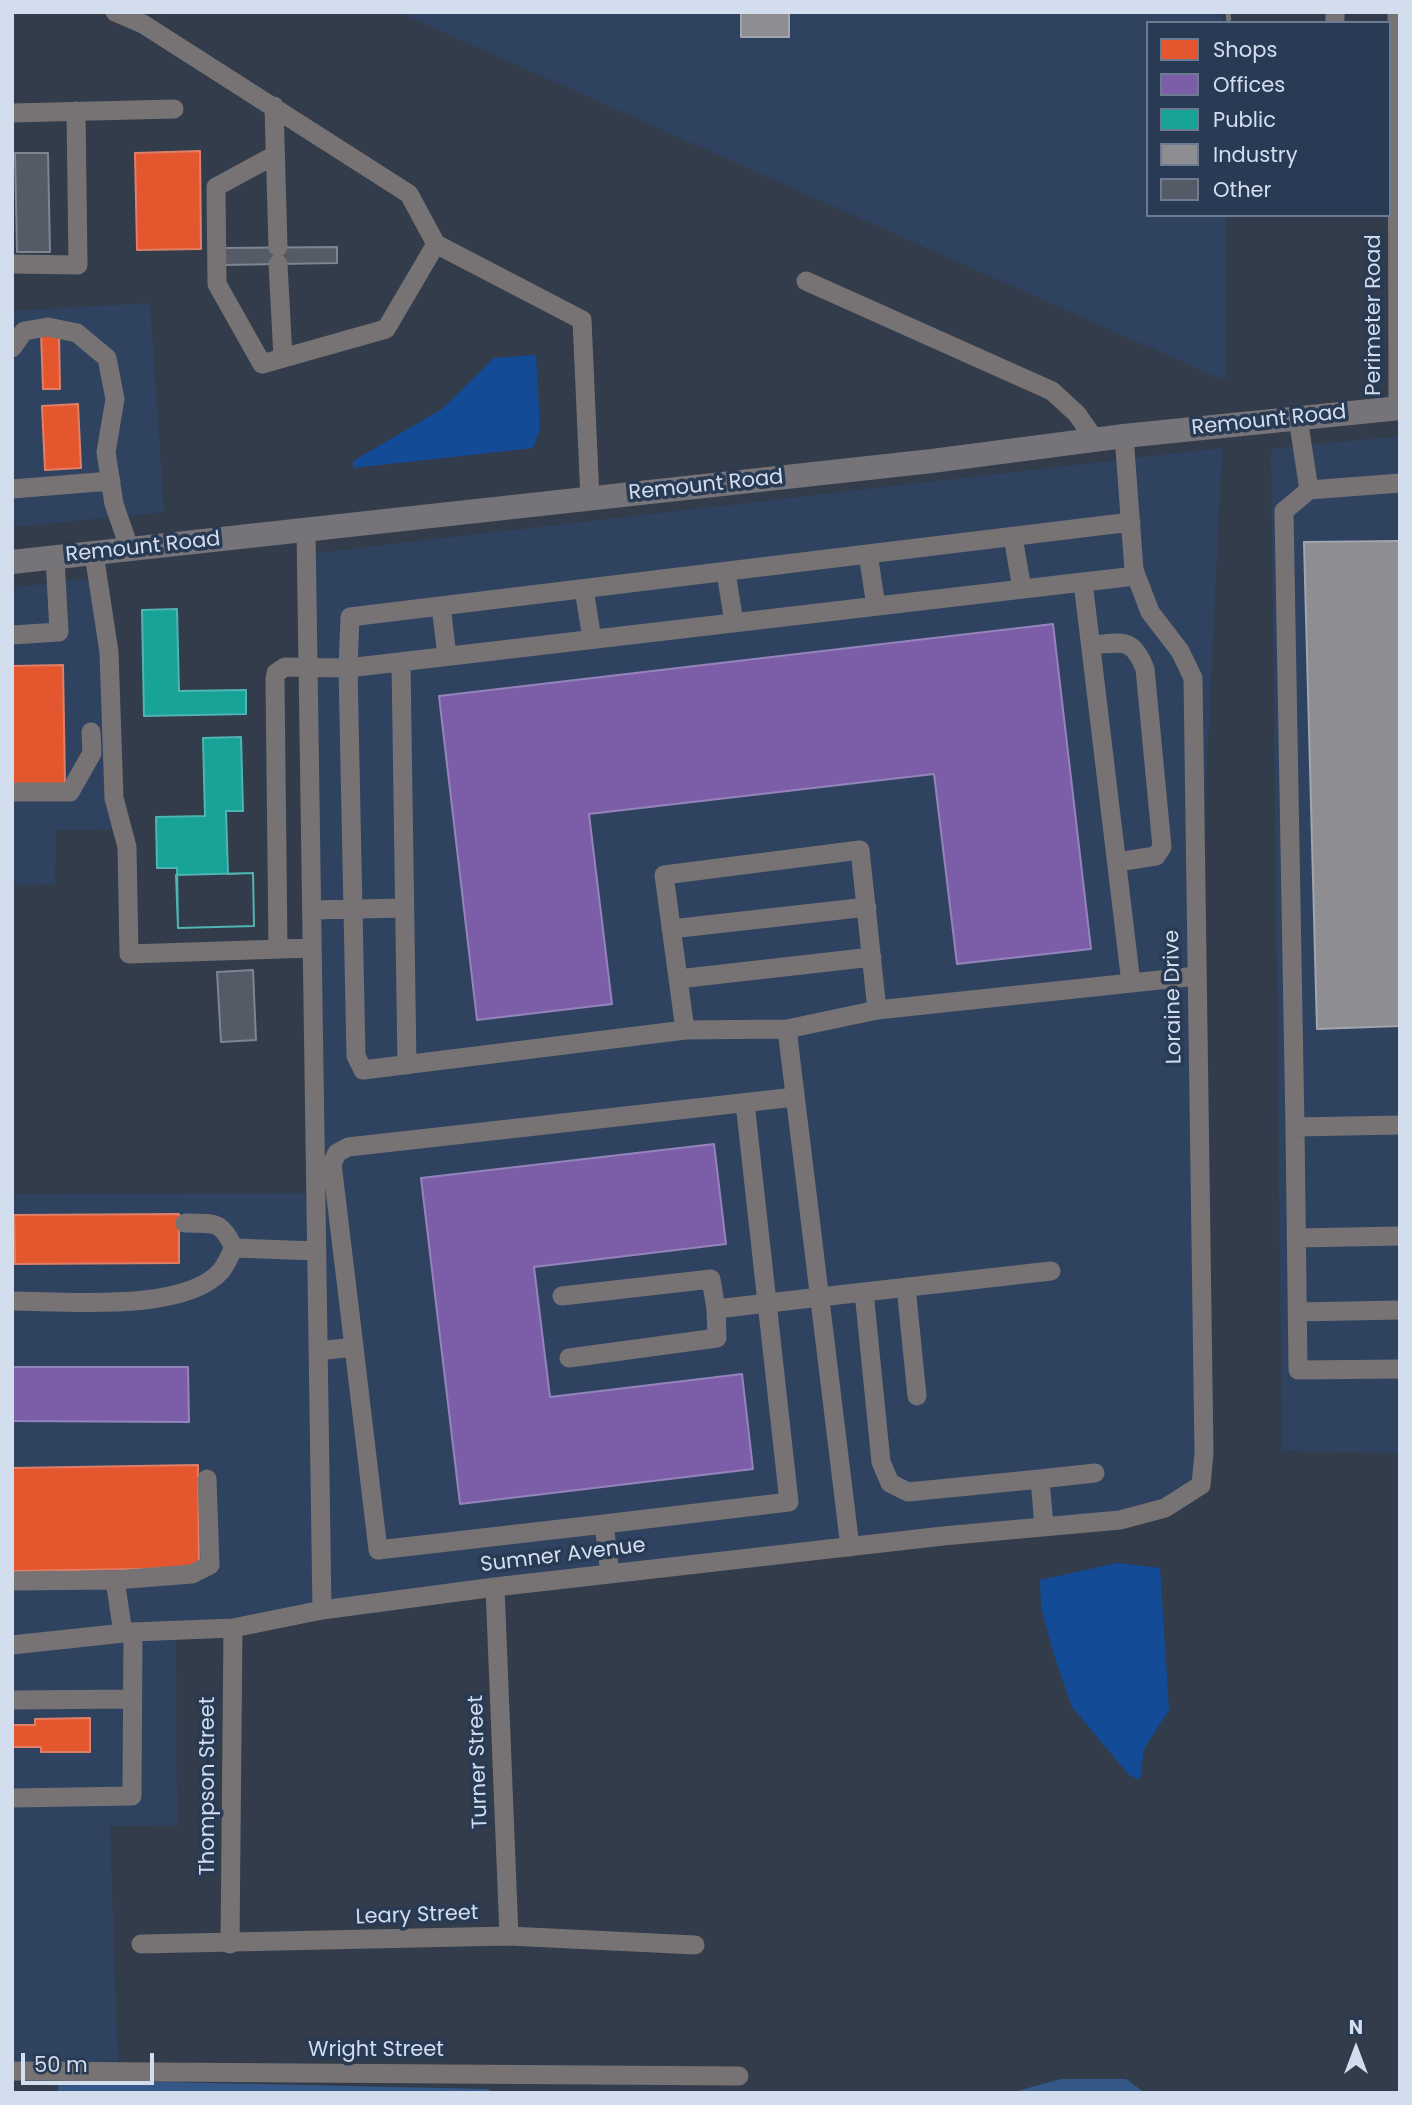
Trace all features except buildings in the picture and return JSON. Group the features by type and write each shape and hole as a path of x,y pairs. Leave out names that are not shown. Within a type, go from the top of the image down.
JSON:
{"main road":[{"name":"Remount Road","path":"12,562 590,499 1124,436 1399,408"}],"street":[{"path":"115,12 143,24 409,194 436,244 582,320 590,499"},
{"name":"Perimeter Road","path":"1397,29 1399,408"},
{"path":"274,106 283,358"},
{"path":"12,113 174,109"},
{"path":"12,264 78,265 76,111"},
{"path":"275,155 216,187 218,284 262,364 386,329 436,244"},
{"path":"806,281 1052,391 1077,414 1095,440"},
{"path":"12,348 24,331 48,327 77,334 107,358 116,398 106,452 114,504 130,550"},
{"path":"1298,418 1309,490"},
{"name":"Loraine Drive","path":"1120,1520 1165,1508 1201,1485 1204,1453 1193,678 1180,650 1150,612 1136,576 1124,436"},
{"path":"12,489 111,481"},
{"path":"1400,483 1309,490 1284,511 1298,1370 1400,1369"},
{"path":"1130,522 350,617 348,668 356,1056 363,1070 685,1030 787,1029 877,1010 1197,976"},
{"path":"306,530 322,1610"},
{"path":"1013,537 1022,589"},
{"path":"94,554 109,652 114,798 127,848 129,954 312,948"},
{"path":"868,554 876,606"},
{"path":"12,635 59,632 55,557"},
{"path":"726,572 734,623"},
{"path":"278,949 275,680 276,673 285,667 348,668 1136,576"},
{"path":"1083,582 1131,983"},
{"path":"584,589 592,639"},
{"path":"440,606 447,656"},
{"path":"1091,645 1124,643 1133,647 1139,653 1144,669 1163,847 1156,856 1117,862"},
{"path":"401,662 407,1065"},
{"path":"12,792 70,792 92,753 91,732"},
{"path":"685,1030 664,875 860,849 877,1010"},
{"path":"312,911 404,908"},
{"path":"671,929 867,908"},
{"path":"678,979 872,957"},
{"path":"787,1029 850,1547"},
{"path":"745,1103 789,1502 378,1550 332,1164 337,1153 348,1147 796,1097"},
{"path":"1295,1127 1400,1125"},
{"path":"185,1223 215,1224 225,1230 234,1248"},
{"path":"1296,1238 1400,1236"},
{"path":"234,1248 317,1251"},
{"path":"12,1301 148,1301 176,1296 199,1287 221,1272 234,1248"},
{"path":"716,1309 1051,1271"},
{"path":"562,1296 711,1279 716,1309 717,1338 569,1359"},
{"path":"906,1287 917,1396"},
{"path":"864,1292 881,1462 890,1483 908,1492 1095,1473"},
{"path":"1297,1312 1400,1310"},
{"path":"318,1351 354,1347"},
{"path":"12,1581 115,1580 192,1574 210,1565 207,1479"},
{"path":"1040,1479 1044,1527"},
{"name":"Sumner Avenue","path":"12,1645 128,1632 233,1628 322,1610 495,1587 1120,1520"},
{"path":"604,1524 610,1574"},
{"path":"12,1798 132,1796 132,1699 128,1632 115,1580"},
{"name":"Turner Street","path":"495,1587 509,1936"},
{"name":"Thompson Street","path":"230,1944 233,1628"},
{"path":"12,1699 132,1699"},
{"name":"Leary Street","path":"141,1944 509,1936 695,1945"},
{"name":"Wright Street","path":"12,2071 739,2076"}],"shaded area":[{"path":"398,12 1222,12 1223,21 1146,21 1146,217 1226,217 1225,381"},
{"path":"150,303 164,512 12,527 12,311"},
{"path":"536,355 540,428 533,448 353,468 353,461 442,409 494,358"},
{"path":"1400,436 1400,1453 1282,1451 1271,449"},
{"path":"1222,448 1197,976 1201,1485 1165,1508 176,1630 177,1825 110,1826 118,2071 12,2071 12,1194 316,1193 306,554"},
{"path":"99,577 122,829 56,830 55,884 12,885 12,588"},
{"path":"1117,1563 1160,1568 1169,1710 1144,1749 1140,1780 1129,1775 1072,1707 1041,1608 1040,1580"},
{"path":"1061,2079 1126,2079 1145,2093 1010,2093"},
{"path":"166,2082 487,2089 496,2093 58,2093 58,2083"}],"railway":[{"path":"1228,12 1229,21"}]}
